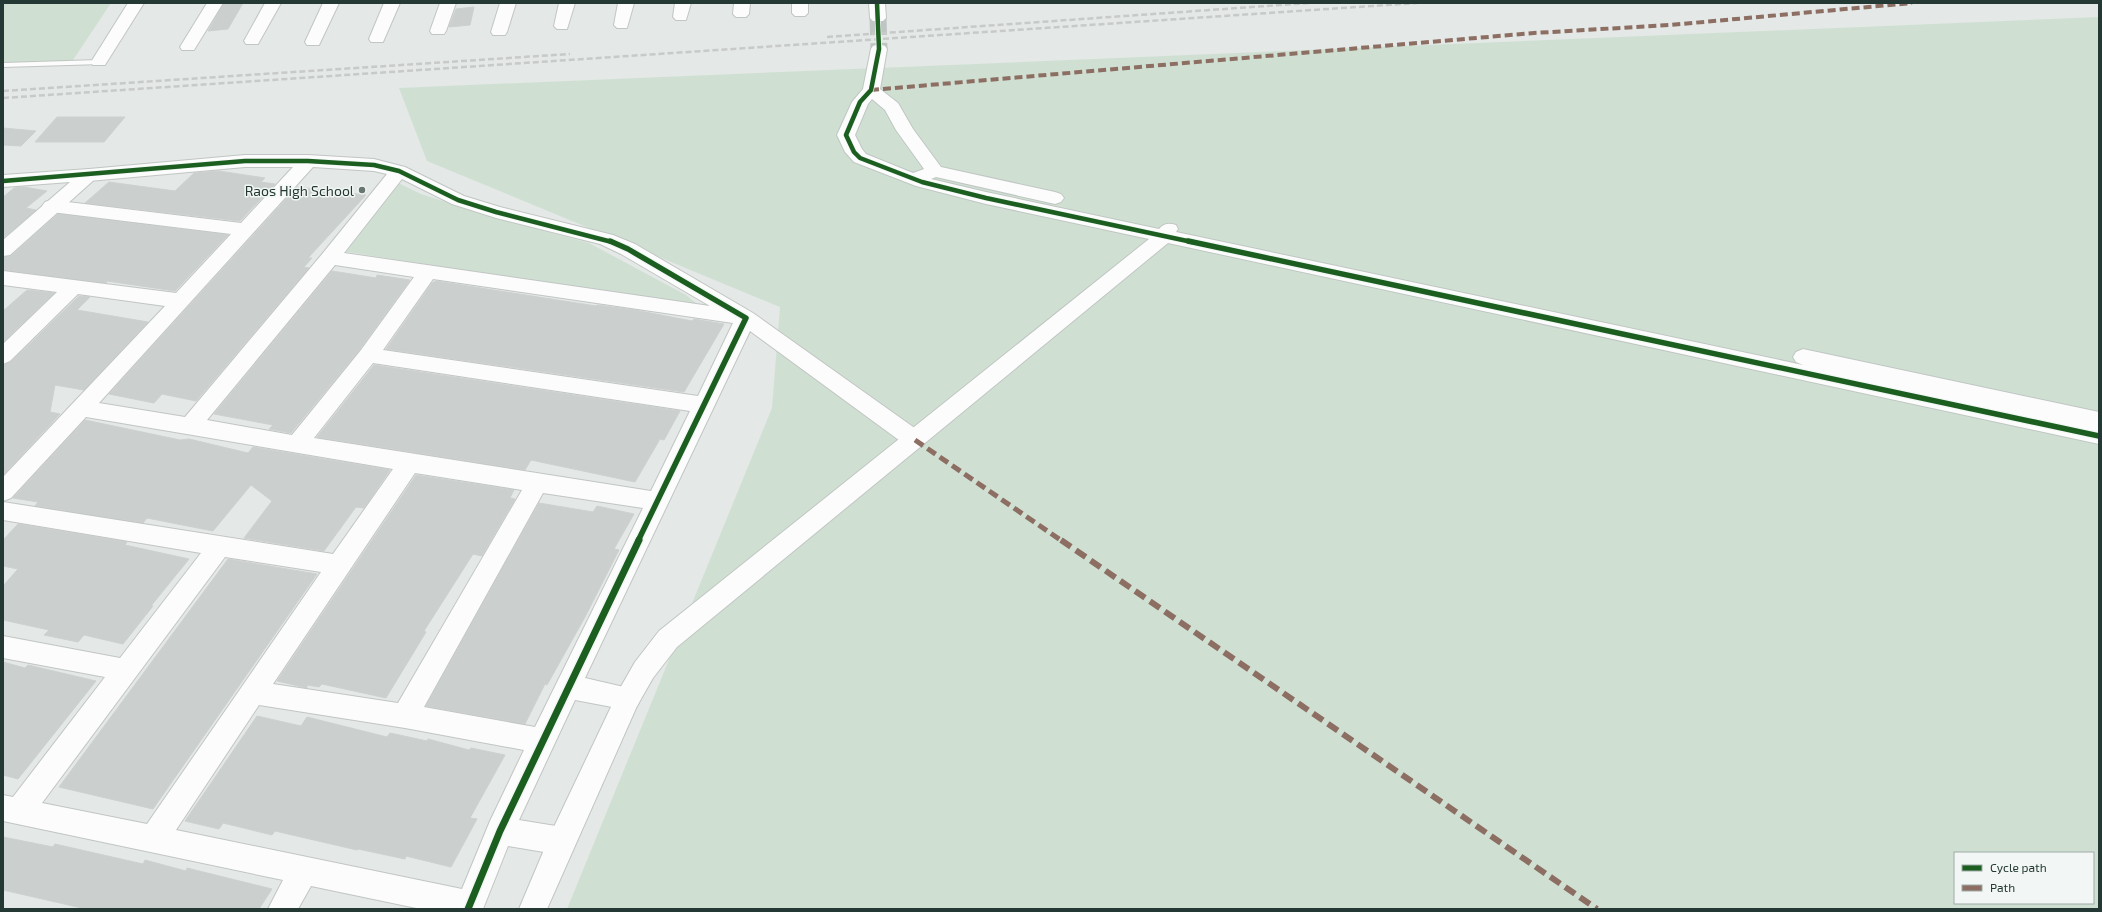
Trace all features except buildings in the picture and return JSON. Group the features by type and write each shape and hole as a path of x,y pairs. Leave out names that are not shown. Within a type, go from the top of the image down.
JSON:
{"street":[{"path":"99,62 136,3"},
{"path":"188,47 215,3"},
{"path":"252,41 273,3"},
{"path":"314,42 331,3"},
{"path":"377,39 392,3"},
{"path":"438,31 448,3"},
{"path":"499,32 508,3"},
{"path":"562,26 567,3"},
{"path":"622,25 626,3"},
{"path":"877,3 878,18"},
{"path":"879,49 871,90 860,102 846,136 850,146 860,158 913,179 962,195 1168,230 2099,420"},
{"path":"871,90 892,107 905,130 935,171"},
{"path":"3,181 245,161 308,161 374,164 398,171 458,200 496,212 606,239 628,248 746,318 915,440"},
{"path":"3,492 181,301 308,161"},
{"path":"191,425 330,258 398,171"},
{"path":"913,179 935,171 1168,230 2099,436"},
{"path":"3,250 89,175"},
{"path":"52,206 246,230"},
{"path":"533,909 562,841 628,698 644,670 668,639 915,440 982,382 1168,230"},
{"path":"330,258 746,318"},
{"path":"296,445 368,355 427,273"},
{"path":"3,278 181,301"},
{"path":"3,356 73,288"},
{"path":"220,546 126,670 11,810 305,870 469,907 500,831 542,741 746,318"},
{"path":"368,355 704,405"},
{"path":"82,408 191,425 409,464 537,484 659,500"},
{"path":"153,840 254,693 338,565 409,464"},
{"path":"405,716 537,484"},
{"path":"3,511 338,565"},
{"path":"3,647 126,670"},
{"path":"568,687 628,698"},
{"path":"254,693 405,716 542,741"},
{"path":"500,831 562,841"},
{"path":"282,909 305,870"}],"lane":[{"path":"3,65 99,62"}],"green space":[{"path":"3,3 111,3 71,63 3,67"},
{"path":"2099,17 2099,909 567,909 772,408 780,307 427,161 399,88"},
{"path":"396,182 421,194 496,218 589,243 686,295 702,308 342,251"}],"tunnel":[{"path":"878,18 879,49"}],"railway":[{"path":"827,37 1309,3"},
{"path":"3,98 1417,3"},
{"path":"3,91 570,54"}],"marked path":[{"path":"871,90 1534,33 1670,25 1912,3"},
{"path":"915,440 1597,909"}],"cycle path":[{"path":"877,3 879,49 871,90 860,102 846,135 854,152 860,158 901,175 943,188 986,198 2099,436"},
{"path":"3,181 245,161 308,161 374,165 399,171 458,200 496,212 606,239 628,249 746,318 542,741 500,831 468,909"}],"place":[{"name":"Raos High School","path":"362,190"}]}
